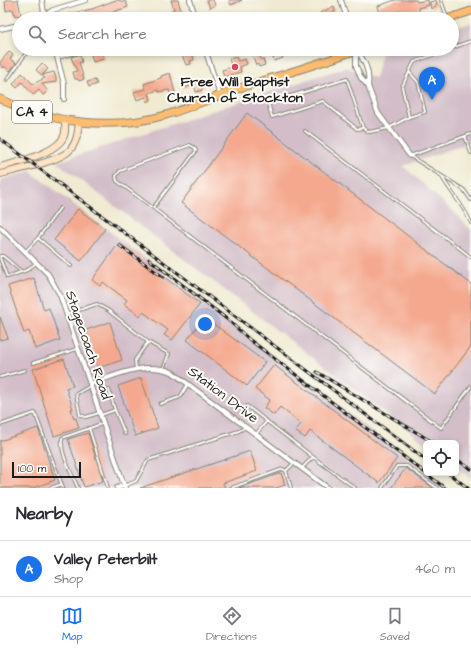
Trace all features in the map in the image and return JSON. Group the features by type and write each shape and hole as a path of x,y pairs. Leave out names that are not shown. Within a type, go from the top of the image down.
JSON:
{"main road":[{"path":"459,15 471,11"},
{"name":"CA 4","path":"0,99 40,116 65,121 130,121 165,115 336,56"},
{"path":"0,167 44,153 57,146 64,136 65,121"},
{"path":"0,174 59,157 69,151 78,136 79,122"}],"street":[{"path":"42,0 44,12"},
{"path":"51,12 86,0"},
{"path":"190,0 194,12"},
{"path":"341,0 345,12"},
{"path":"0,29 12,26"},
{"path":"207,56 220,95"},
{"path":"357,56 356,66 361,78 368,86 378,113 410,156"},
{"path":"361,56 370,76 368,86"},
{"path":"57,58 64,84 64,99"},
{"name":"Stagecoach Road","path":"0,227 37,262 48,274 56,287 67,314 125,487"},
{"name":"Station Drive","path":"91,385 136,369 150,367 163,369 177,375 328,488"},
{"path":"117,488 125,487"}],"lane":[{"path":"440,0 444,12"},
{"path":"459,45 471,41"},
{"path":"7,80 24,56"},
{"path":"57,58 64,56"},
{"path":"410,116 402,87 414,62 430,56"},
{"path":"363,128 357,129 323,101 272,117 268,103 348,79 363,128 369,132 389,128 410,116 425,112 418,82 409,72"},
{"path":"305,131 471,257"},
{"path":"410,156 471,134"},
{"path":"465,136 471,153"},
{"path":"153,208 196,151 195,148 190,146 183,148 120,171 116,176 117,181 441,428 471,386"},
{"path":"410,156 464,190 471,200"},
{"path":"442,175 448,188 466,212 471,223"},
{"path":"25,252 38,238 60,208"},
{"path":"38,238 71,266"},
{"path":"22,272 3,256 0,257 7,277 22,272 37,262"},
{"path":"67,314 97,304 109,311 148,342 169,354 163,369"},
{"path":"136,369 135,360 148,342"},
{"path":"33,363 79,349"},
{"path":"0,377 25,370"},
{"path":"160,404 180,397 189,383"},
{"path":"91,385 76,394 80,415 86,417 115,410"},
{"path":"109,390 125,434"},
{"path":"247,406 355,488"},
{"path":"0,425 35,413 63,488"},
{"path":"256,434 267,422"},
{"path":"78,488 66,459 62,438 104,423"},
{"path":"125,487 136,481 148,460 239,431 247,427"},
{"path":"89,428 108,488"},
{"path":"302,468 313,457"},
{"path":"286,471 295,463"},
{"path":"382,488 397,466 400,465 406,466 437,488"},
{"path":"230,488 283,469 286,471"},
{"path":"286,471 291,488"},
{"path":"51,488 62,484"}],"shaded area":[{"path":"471,23 471,142 403,166 454,212 471,230 471,479 459,469 459,440 423,440 423,442 57,162 346,67 375,78 381,56 459,56 459,27"},
{"path":"30,171 423,471 423,476 430,476 447,488 0,488 0,180"}],"building":[{"path":"5,0 18,0 20,12 14,12 13,9 6,11"},
{"path":"116,0 126,2 128,7 113,12 78,12 92,9"},
{"path":"171,0 178,0 181,12 172,12 172,10 174,9"},
{"path":"207,0 213,0 215,5 210,8"},
{"path":"229,0 242,0 231,5"},
{"path":"395,0 416,0 417,2 428,0 429,5 418,8 420,12 380,12 378,6"},
{"path":"436,0 437,5 431,9 430,2"},
{"path":"334,6 335,12 322,12"},
{"path":"9,52 12,56 10,59 16,63 10,71 4,66 3,68 0,65 0,62"},
{"path":"80,56 82,62 79,63 84,79 79,81 78,79 75,79 73,72 77,71 71,57"},
{"path":"91,56 103,56 104,59 93,62"},
{"path":"182,56 193,56 194,60 190,61 191,64 186,65"},
{"path":"253,56 260,56 265,65 259,67 258,64 256,65"},
{"path":"272,56 282,56 283,58 274,61"},
{"name":"Free Will Baptist Church of Stockton","path":"236,57 238,61 245,59 247,64 240,67 241,72 224,77 222,70 232,67 229,59"},
{"path":"42,63 48,69 42,75 54,72 56,78 56,82 42,84 48,91 43,95 39,90 33,95 22,82 17,88 13,84 22,73 33,84 45,78 36,70"},
{"path":"170,73 175,93 170,94 169,90 159,92 158,90 149,93 151,100 147,102 146,97 137,100 134,92 146,89 144,84"},
{"path":"191,79 193,85 184,88 182,82"},
{"path":"95,80 97,84 89,87 87,82"},
{"path":"202,81 204,87 201,87 202,90 196,92 194,84"},
{"path":"247,113 471,284 471,346 435,394 181,203"},
{"path":"78,209 105,229 81,261 54,240"},
{"path":"119,243 200,304 172,340 164,335 168,330 143,312 140,316 124,304 127,300 103,282 100,286 92,280"},
{"path":"34,278 44,310 49,308 60,340 35,349 29,331 24,333 8,286"},
{"path":"0,317 8,338 0,340"},
{"path":"204,317 265,362 247,386 187,340"},
{"path":"110,322 122,360 98,368 86,330"},
{"path":"64,359 73,386 66,388 73,409 71,409 74,419 76,418 79,428 54,436 33,369"},
{"path":"274,365 397,458 379,483 310,431 305,438 295,431 301,424 280,407 274,415 264,408 270,400 255,389"},
{"path":"141,378 158,428 135,436 118,386"},
{"path":"38,428 55,480 33,488 0,488 0,441"},
{"path":"88,433 103,481 84,487 68,439"},
{"path":"250,451 257,471 223,483 225,488 140,488"},
{"path":"406,468 433,488 391,488"},
{"path":"281,473 285,485 276,488 239,488"}],"railway":[{"path":"0,139 423,458"},
{"path":"119,245 163,277"},
{"path":"149,259 228,320 250,340 445,488"},
{"path":"317,372 429,440"},
{"path":"459,461 471,469"},
{"path":"452,476 468,488"}],"place":[{"name":"Free Will Baptist Church of Stockton","path":"235,67"},
{"name":"Valley Peterbilt","path":"432,100"}]}
